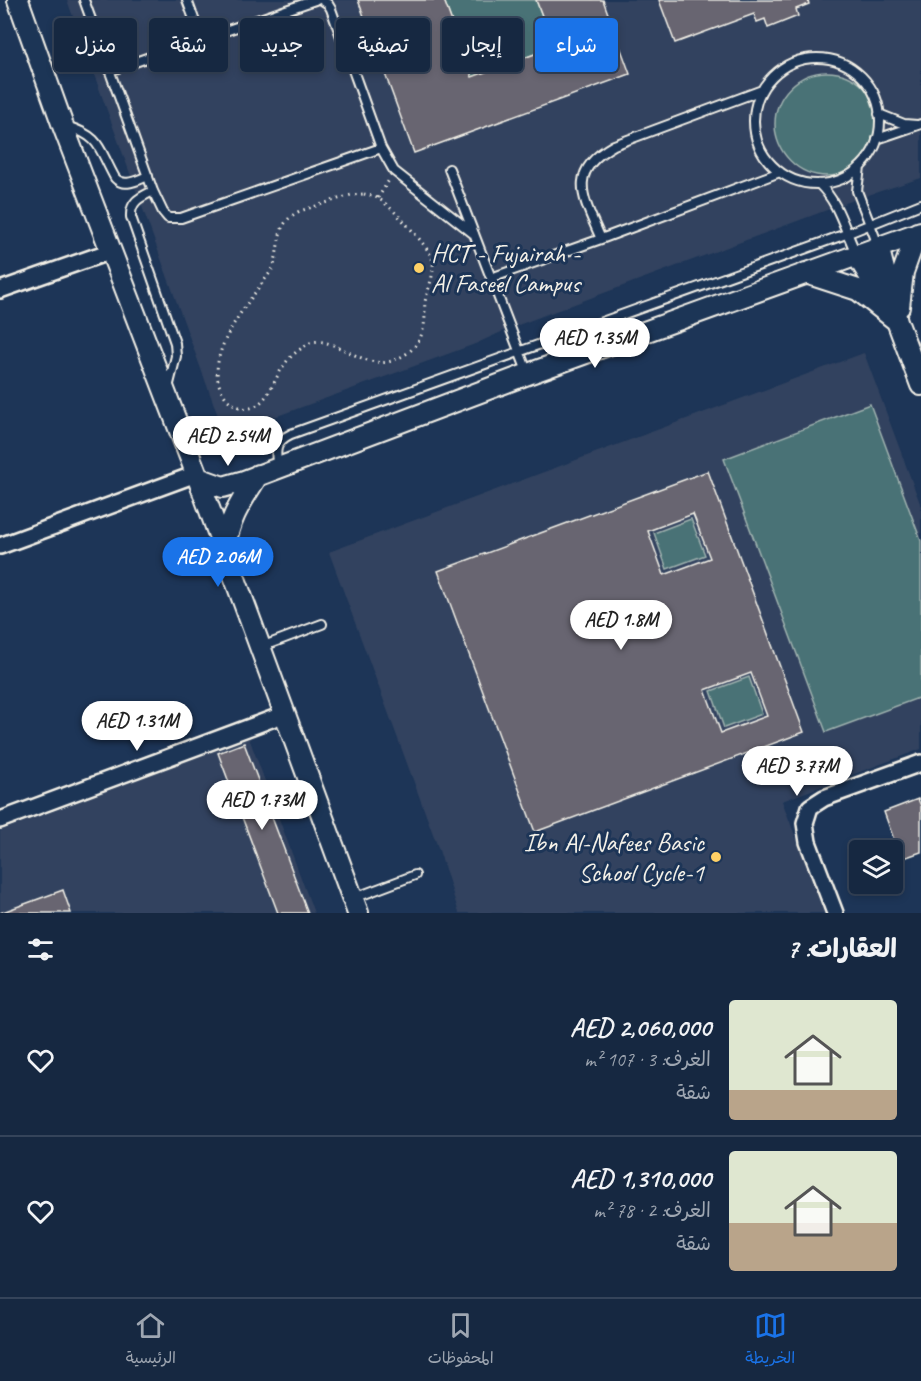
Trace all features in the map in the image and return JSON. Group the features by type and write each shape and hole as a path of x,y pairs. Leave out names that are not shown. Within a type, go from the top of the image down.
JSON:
{"street":[{"path":"18,0 63,126 197,476 356,906"},
{"path":"0,546 197,476 224,487 856,254 919,233"},
{"path":"897,321 903,272 919,233"},
{"path":"878,246 897,321 921,385"},
{"path":"0,290 111,251"},
{"path":"856,254 897,321"},
{"path":"806,273 858,290 897,321"},
{"path":"224,551 227,529 258,475"},
{"path":"0,820 285,714"},
{"path":"835,913 808,842 805,823 810,807 824,798 921,763"}],"lane":[{"path":"84,0 90,18"},
{"path":"187,0 194,18"},
{"path":"228,29 315,0"},
{"path":"322,0 331,9 381,148 394,171 474,234"},
{"path":"813,58 834,60 853,70 873,94 879,114 877,139 870,154 860,167 841,179 819,184 798,181 780,172 764,155 755,134 754,112 762,90 775,74 793,63 813,58"},
{"path":"109,72 153,191 165,215 177,220 381,148"},
{"path":"601,239 583,193 583,179 589,164 600,153 614,145 762,90"},
{"path":"879,114 904,124 920,125"},
{"path":"877,139 920,125"},
{"path":"63,126 83,131 96,141 119,182 124,183 148,176"},
{"path":"860,167 858,190 878,246"},
{"path":"449,169 528,374"},
{"path":"491,278 780,172"},
{"path":"819,184 834,201 856,254"},
{"path":"153,191 135,202 130,211 175,343 175,363 166,395"},
{"path":"279,468 275,453 282,438 846,234 921,204"},
{"path":"260,647 322,624"},
{"path":"356,906 415,875"}],"path":[{"path":"378,198 394,171"},
{"path":"364,194 378,198 420,239 432,258 432,280 425,300 423,330 418,343 408,353 391,362 374,362 323,341 311,342 285,364 267,395 258,405 249,409 237,407 227,399 219,384 218,367 221,351 227,334 273,268 281,228 292,215 341,198 364,194"}],"shaded area":[{"name":"HCT - Fujairah - Al Faseel Campus","path":"67,0 921,0 921,178 859,198 510,328 475,344 225,435 93,72 137,72 137,18 74,18"},
{"path":"864,353 921,506 921,749 782,801 824,913 459,913 439,850 329,552"},
{"path":"249,738 314,913 0,913 0,831"}],"green space":[{"path":"444,0 536,0 543,18 535,18 535,54 523,58 523,18 451,18"},
{"path":"470,72 486,72 472,77"},
{"path":"827,72 847,76 864,87 875,104 879,124 875,144 864,161 847,172 827,176 807,172 790,161 779,144 775,124 779,104 790,87 807,76"},
{"path":"870,404 921,541 921,697 826,732 724,459"},
{"path":"691,519 705,555 667,569 654,533"},
{"path":"749,677 762,714 724,728 711,691"}],"building":[{"path":"358,0 444,0 451,18 442,18 442,72 470,72 472,77 486,72 523,72 523,58 535,54 535,72 618,72 618,41 630,74 414,153 384,72 430,72 430,18 365,18"},
{"path":"536,0 603,0 610,18 543,18"},
{"path":"659,0 808,0 809,4 796,9 798,16 768,28 765,19 757,22 754,14 675,43"},
{"path":"708,471 804,732 535,832 438,571","holes":["693,514 710,558 664,575 648,531","751,673 767,716 721,733 705,690"]},
{"path":"244,743 308,913 278,913 218,753"},
{"path":"918,799 921,806 921,852 903,858 903,840 894,840 884,812"},
{"path":"63,890 71,913 0,913"}],"place":[{"name":"HCT - Fujairah - Al Faseel Campus","path":"419,268"},
{"name":"Ibn Al-Nafees Basic School Cycle-1","path":"716,857"}]}
